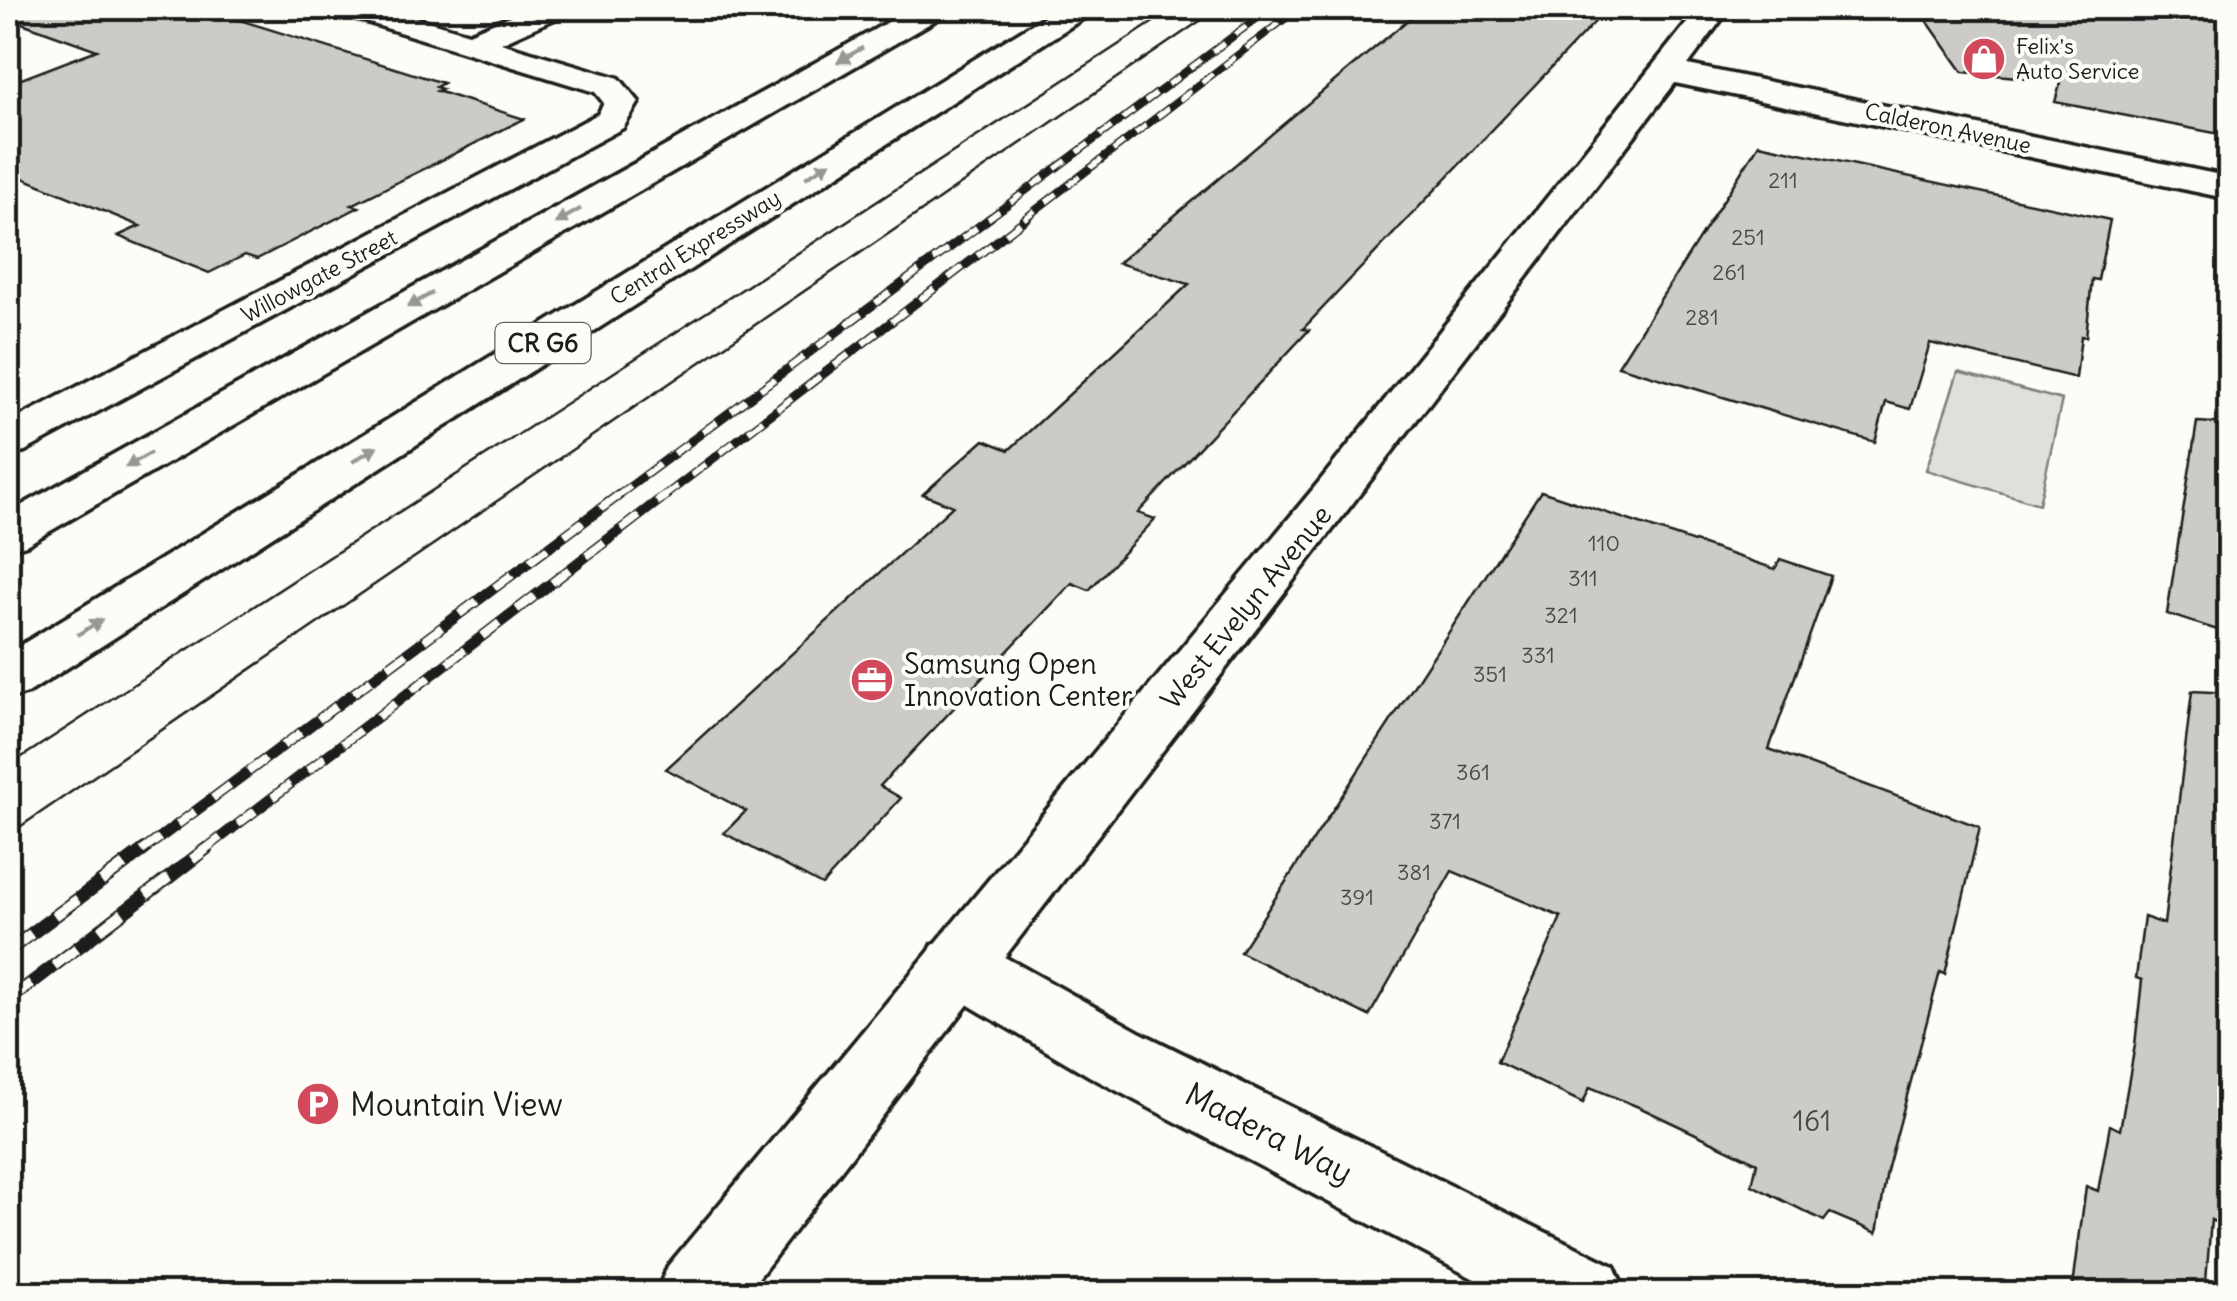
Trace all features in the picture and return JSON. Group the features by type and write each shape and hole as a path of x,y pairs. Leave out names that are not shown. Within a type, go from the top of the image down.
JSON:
{"main road":[{"path":"352,8 474,43 554,8"},
{"path":"8,534 935,8"},
{"name":"Central Expressway","path":"8,679 1079,8"},
{"name":"West Evelyn Avenue","path":"696,1294 957,964 1314,524 1715,8"},
{"name":"Willowgate Street","path":"8,441 612,121 622,102 607,85 474,43"},
{"name":"Calderon Avenue","path":"1667,71 2230,188"},
{"name":"Madera Way","path":"957,964 1116,1055 1586,1294"}],"shaded area":[{"path":"1958,372 2062,400 2039,504 1926,470"}],"building":[{"path":"8,8 201,8 443,83 436,87 442,89 437,91 524,119 352,205 359,207 257,259 245,255 209,273 118,236 140,226 8,172 8,84 97,50 8,18"},
{"name":"Samsung Open Innovation Center","path":"1422,8 1608,8 1303,329 1309,330 1138,513 1155,519 1089,590 1072,583 880,786 901,798 822,885 724,833 746,811 666,769 953,506 923,494 984,440 1009,450 1189,284 1118,263"},
{"path":"1918,8 2230,8 2230,136 2055,102 2061,81 1963,72"},
{"path":"1759,144 2110,220 2098,280 2092,279 2086,337 2081,336 2076,378 1930,343 1910,409 1886,402 1875,442 1618,366"},
{"path":"2197,422 2230,424 2230,634 2167,614"},
{"path":"1541,491 1775,569 1780,559 1831,576 1769,749 1980,827 1945,974 1940,972 1887,1171 1877,1233 1830,1213 1824,1221 1752,1185 1757,1163 1641,1108 1590,1087 1583,1103 1497,1062 1561,917 1452,871 1369,1016 1240,952"},
{"path":"2192,691 2230,693 2230,1229 2211,1220 2205,1294 2072,1294 2086,1186 2098,1191 2110,1125 2120,1130 2135,1045 2142,980 2136,978 2144,917 2164,924"}],"tram line":[{"path":"8,766 1175,8"},
{"path":"8,835 1219,8"}],"railway":[{"path":"988,219 1271,8"},
{"path":"1024,219 1299,8"},
{"path":"616,497 991,217"},
{"path":"663,497 1028,217"},
{"path":"142,851 619,495"},
{"path":"203,851 666,495"},
{"path":"8,951 145,849"},
{"path":"8,1001 206,849"}],"place":[{"name":"Felix's Auto Service","path":"1984,59"},
{"name":"Samsung Open Innovation Center","path":"872,680"},
{"name":"Mountain View","path":"318,1104"}]}
